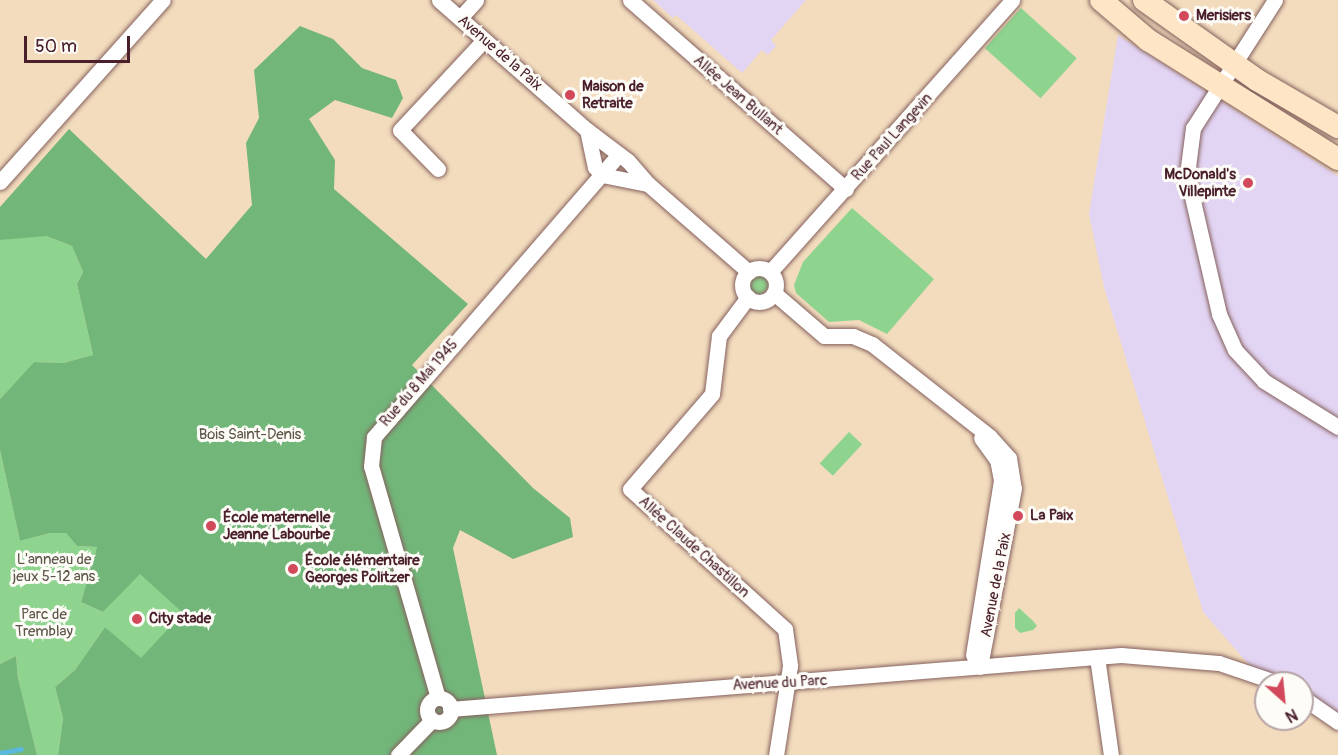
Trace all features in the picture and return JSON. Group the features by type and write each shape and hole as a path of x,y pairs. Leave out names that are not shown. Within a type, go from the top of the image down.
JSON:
{"main road":[{"path":"1101,0 1149,40 1217,86 1338,159"},
{"path":"1144,0 1233,64 1338,128"}],"street":[{"path":"0,182 163,0"},
{"name":"Avenue de la Paix","path":"439,0 587,130 620,154 648,184 749,272"},
{"path":"460,18 476,0"},
{"name":"Allée Jean Bullant","path":"630,0 846,189"},
{"name":"Rue Paul Langevin","path":"770,272 1012,0"},
{"path":"1275,0 1217,86 1193,128 1187,175 1219,314 1235,350 1248,367 1338,427"},
{"path":"438,169 400,130 484,40"},
{"path":"587,130 595,167 602,175"},
{"name":"Rue du 8 Mai 1945","path":"438,698 371,466 374,437 620,154"},
{"name":"Avenue de la Paix","path":"602,175 648,184"},
{"path":"757,269 770,272 775,280 774,294 765,301 748,297 743,287 749,272 757,269"},
{"name":"Avenue de la Paix","path":"774,294 824,336 853,336 872,344 1005,451 1014,475 976,668"},
{"name":"Allée Claude Chastillon","path":"748,297 719,336 712,394 630,489 785,629 790,666 786,682"},
{"path":"1103,657 1111,755"},
{"name":"Avenue du Parc","path":"450,709 1103,657 1197,659 1254,673"},
{"path":"776,755 786,682"},
{"path":"398,755 432,720 445,720 450,709 446,701 438,698 427,707 432,720"},
{"path":"1314,705 1338,722"}],"shaded area":[{"path":"653,0 806,0 771,40 776,46 768,55 762,50 742,73 676,15 673,18"},
{"path":"1118,35 1338,176 1338,722 1314,705 1314,671 1254,671 1203,612 1104,287 1089,214"}],"green space":[{"path":"1021,8 1077,58 1041,98 985,48"},
{"name":"Bois Saint-Denis","path":"300,26 333,39 362,68 396,80 403,98 392,118 335,100 309,119 335,160 334,189 468,304 412,365 533,488 570,518 573,537 513,559 460,530 453,548 497,755 58,755 63,718 55,687 75,670 105,627 141,658 183,613 140,574 103,612 81,602 97,547 77,546 66,533 50,533 20,541 0,450 0,399 34,362 63,363 93,355 77,284 83,272 72,246 46,236 0,240 0,207 69,129 206,259 252,205 246,143 259,118 254,70"},
{"path":"852,208 934,279 887,334 859,320 829,322 796,293 794,285 803,262"},
{"path":"21,236 46,236 72,246 83,272 77,284 93,355 63,363 34,362 0,399 0,240"},
{"path":"759,276 765,279 768,285 765,291 759,294 753,291 750,285 753,279"},
{"path":"849,432 862,444 833,476 820,463"},
{"name":"Parc de Tremblay","path":"0,450 20,541 50,533 66,533 77,546 97,547 81,602 103,612 140,573 184,613 141,659 105,627 75,670 55,687 63,718 58,755 37,755 18,678 16,656 0,664"},
{"path":"1019,608 1037,626 1033,630 1020,633 1015,628 1015,613"},
{"path":"16,656 18,678 37,755 0,755 0,664"}],"waterway":[{"path":"0,753 21,749"}],"place":[{"name":"Merisiers","path":"1184,16"},
{"name":"Maison de Retraite","path":"570,95"},
{"name":"McDonald's Villepinte","path":"1248,183"},
{"name":"La Paix","path":"1018,516"},
{"name":"École maternelle Jeanne Labourbe","path":"211,526"},
{"name":"École élémentaire Georges Politzer","path":"293,569"},
{"name":"City stade","path":"137,619"}],"park label":[{"name":"L'anneau de jeux 5-12 ans","path":"54,568"}]}
